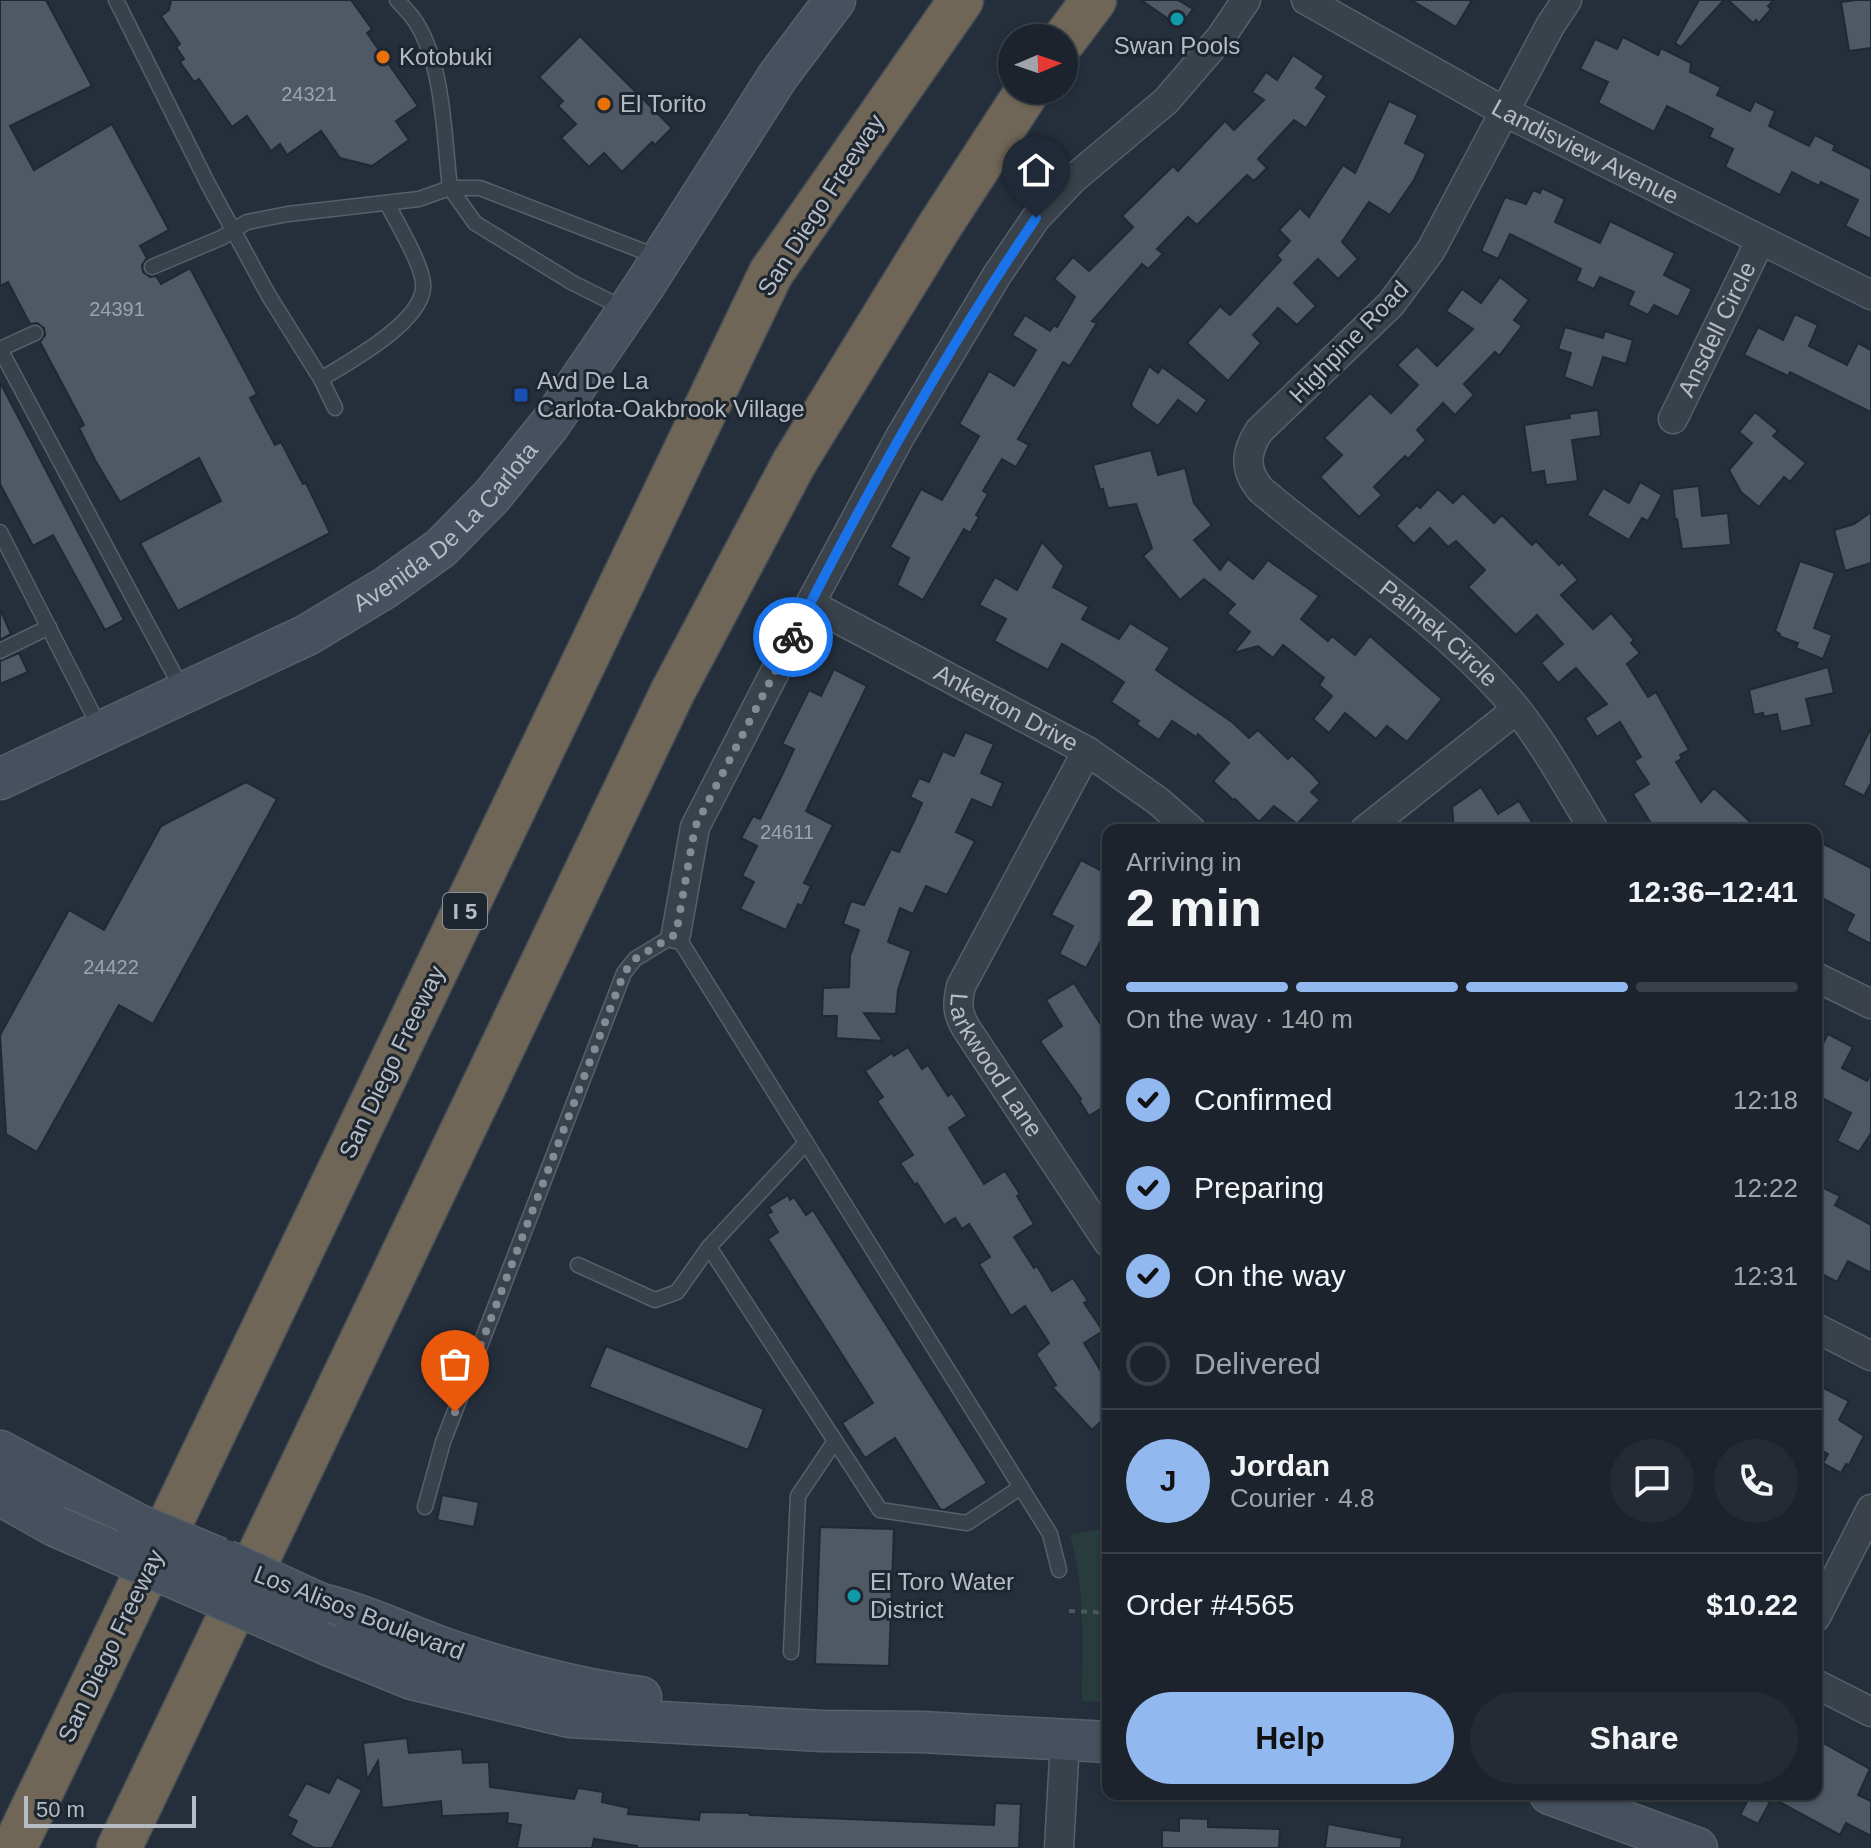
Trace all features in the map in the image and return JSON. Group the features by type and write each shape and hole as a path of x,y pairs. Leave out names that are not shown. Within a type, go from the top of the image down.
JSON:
{"highway":[{"name":"San Diego Freeway","path":"14,1848 771,273 961,0"},
{"path":"1076,24 1094,0"},
{"path":"119,1848 672,693 794,463 939,227 1019,104"}],"main road":[{"name":"Avenida De La Carlota","path":"0,779 307,635 385,588 441,548 492,496 550,424 628,310 778,76 835,0"},
{"name":"Los Alisos Boulevard","path":"0,1451 137,1524 321,1604 446,1649 516,1670 594,1692 688,1703 736,1725"},
{"name":"Los Alisos Boulevard","path":"0,1495 55,1526 412,1679 570,1717 1102,1742"},
{"path":"1566,1800 1697,1848"}],"street":[{"path":"676,934 695,827 901,435 997,275 1036,218 1072,180 1166,101 1221,37 1246,0"},
{"name":"Landisview Avenue","path":"1306,0 1505,112 1871,295"},
{"name":"Highpine Road","path":"1248,470 1248,451 1259,431 1391,304 1431,250 1550,26 1567,0"},
{"name":"Ansdell Circle","path":"1673,419 1760,241"},
{"name":"Palmek Circle","path":"1248,470 1254,482 1270,498 1431,622 1476,666 1516,710 1590,824"},
{"name":"Ankerton Drive","path":"810,604 1087,751 1158,801 1184,824"},
{"path":"1373,824 1516,710"},
{"name":"Larkwood Lane","path":"1087,751 961,986 957,1002 966,1028 1102,1233"},
{"path":"1822,980 1871,1004"},
{"path":"1822,1331 1871,1356"},
{"path":"1822,1605 1871,1509"},
{"path":"1822,1687 1871,1712"},
{"path":"1059,1848 1065,1741"}],"lane":[{"path":"116,0 233,231 335,408"},
{"path":"397,0 417,23 432,58 450,188 475,223 573,283 628,310"},
{"path":"152,267 247,222 288,214 419,199 450,188 480,188 662,258"},
{"path":"321,379 383,342 411,312 423,290 420,270 387,203"},
{"path":"35,333 0,349 184,693"},
{"path":"0,532 102,732"},
{"path":"0,651 49,627"},
{"path":"425,1507 443,1442 624,973 635,959 676,934 1050,1534 1059,1570"},
{"path":"578,1265 655,1300 677,1292 709,1247 806,1143"},
{"path":"709,1247 880,1510 967,1523 1021,1487"},
{"path":"791,1652 798,1496 835,1441"}],"path":[{"path":"1069,1611 1102,1614"}],"green space":[{"path":"1102,1529 1102,1702 1082,1701 1081,1597 1070,1535"}],"building":[{"path":"0,0 46,0 92,86 10,126 34,170 112,124 169,230 140,246 147,258 142,265 143,272 150,277 156,276 161,284 190,268 257,394 250,398 275,445 281,442 303,484 306,483 330,533 178,611 140,543 221,501 199,458 120,502 79,428 84,425 40,342 45,335 44,328 37,323 30,324 8,282 0,286"},
{"path":"171,0 351,0 372,29 367,33 418,106 396,121 409,140 372,166 340,158 321,131 287,155 280,144 271,151 247,116 232,127 199,79 194,82 180,62 184,59 176,47 180,44 161,16 169,10"},
{"name":"Swan Pools","path":"1141,0 1178,0 1193,9 1180,27"},
{"path":"1411,0 1472,0 1456,27"},
{"path":"1699,0 1724,0 1681,47 1675,43"},
{"path":"1728,0 1774,0 1768,6 1771,9 1759,23 1756,20 1753,23"},
{"path":"1871,0 1871,48 1849,51 1841,2"},
{"name":"El Torito","path":"580,36 672,128 655,145 652,142 622,172 604,153 589,167 561,138 576,124 558,106 563,101 539,77"},
{"path":"1623,37 1658,55 1661,48 1691,63 1690,72 1721,87 1717,95 1750,111 1755,101 1775,111 1769,126 1809,146 1815,135 1835,145 1833,150 1871,169 1871,239 1845,226 1858,200 1792,172 1780,195 1725,167 1733,149 1709,137 1713,129 1667,106 1654,132 1598,103 1608,82 1580,69 1595,39 1617,49"},
{"path":"1293,55 1324,76 1316,88 1327,96 1306,128 1294,120 1258,159 1267,168 1254,181 1247,175 1197,225 1188,217 1157,249 1163,254 1148,269 1142,264 1092,321 1097,323 1070,366 1063,362 1018,439 1029,445 1016,467 1002,459 983,491 988,494 976,515 979,517 970,533 964,529 923,600 897,585 909,558 890,547 921,489 942,500 979,436 959,424 989,371 1014,386 1036,350 1012,335 1025,315 1050,331 1054,325 1057,327 1075,297 1054,279 1073,257 1089,271 1133,227 1122,216 1173,166 1178,171 1225,121 1234,130 1264,100 1252,92 1266,72 1277,80"},
{"path":"1389,101 1418,115 1405,143 1426,154 1414,180 1390,215 1369,202 1342,242 1358,259 1338,279 1318,259 1294,283 1316,306 1297,325 1278,308 1253,335 1261,343 1228,381 1187,343 1220,306 1230,315 1281,260 1277,255 1290,241 1279,230 1300,208 1309,217 1343,165 1355,173"},
{"path":"1542,188 1565,199 1555,222 1600,243 1610,221 1675,253 1664,275 1692,289 1678,317 1654,305 1648,315 1628,305 1634,292 1600,277 1594,289 1576,281 1581,269 1510,234 1498,259 1481,251 1505,197 1526,204 1533,190 1540,193"},
{"path":"1500,277 1529,300 1514,320 1522,326 1499,356 1495,352 1464,384 1474,395 1455,415 1443,403 1417,430 1426,440 1374,487 1382,495 1359,517 1320,477 1342,455 1324,438 1370,393 1391,413 1418,385 1397,365 1417,346 1437,366 1473,329 1446,311 1462,289 1481,303"},
{"path":"1795,314 1818,325 1809,346 1847,365 1858,343 1871,350 1871,412 1790,372 1788,376 1744,355 1758,327 1783,340"},
{"path":"1565,327 1603,338 1605,331 1633,340 1626,364 1603,357 1593,388 1564,377 1571,353 1558,349"},
{"path":"1149,366 1158,373 1162,367 1207,400 1197,414 1178,400 1158,426 1133,408 1131,404"},
{"path":"0,382 124,620 105,630 53,535 33,546 0,484"},
{"path":"1598,410 1601,436 1572,440 1578,481 1546,485 1544,471 1531,473 1524,425"},
{"path":"1755,412 1778,431 1773,436 1806,463 1790,482 1784,477 1759,507 1741,492 1729,470 1752,443 1739,432"},
{"path":"1151,450 1158,475 1185,468 1194,503 1212,525 1194,540 1220,570 1228,559 1253,579 1268,560 1319,596 1301,619 1328,641 1332,636 1355,655 1370,636 1442,699 1407,742 1387,726 1376,739 1345,713 1329,733 1313,719 1332,696 1319,685 1324,678 1283,645 1273,658 1258,646 1233,653 1250,632 1227,613 1235,604 1204,579 1180,600 1143,556 1152,548 1136,504 1108,508 1093,465"},
{"path":"1640,482 1662,495 1648,521 1642,518 1629,540 1587,515 1603,488 1629,503"},
{"path":"1699,486 1702,516 1728,513 1731,545 1682,549 1672,489"},
{"path":"1438,489 1453,503 1463,493 1494,523 1502,515 1532,545 1536,541 1559,565 1562,562 1578,580 1561,595 1593,629 1611,613 1634,640 1631,643 1640,653 1627,664 1648,697 1656,692 1689,750 1680,755 1682,759 1676,762 1701,802 1714,788 1753,824 1651,824 1633,794 1649,784 1634,761 1641,757 1620,722 1597,737 1585,718 1607,704 1576,668 1558,683 1541,663 1563,644 1537,615 1516,635 1468,587 1485,570 1456,541 1448,547 1430,528 1414,544 1396,526 1417,505 1420,508"},
{"path":"1871,512 1871,563 1845,571 1834,530 1854,524"},
{"path":"1042,542 1064,566 1053,587 1089,607 1082,619 1119,639 1130,623 1170,648 1156,670 1232,722 1249,738 1258,730 1288,759 1292,755 1313,775 1320,783 1311,792 1320,800 1297,824 1274,806 1259,822 1213,781 1229,763 1198,734 1196,737 1172,721 1159,740 1136,724 1139,721 1111,702 1124,682 1093,662 1062,644 1048,670 994,641 1006,619 979,605 995,577 1017,590"},
{"path":"1800,561 1835,573 1814,628 1832,635 1823,659 1796,648 1798,643 1779,636 1775,631"},
{"path":"0,609 11,634 0,640"},
{"path":"19,653 28,672 0,684 0,661"},
{"path":"1828,667 1834,693 1806,699 1812,725 1781,732 1777,714 1764,717 1763,713 1754,715 1749,690"},
{"path":"834,669 867,686 806,811 833,825 804,883 811,886 802,906 798,904 786,930 740,909 754,882 742,876 757,846 741,838 753,816 760,819 794,749 782,744 809,690 821,696"},
{"path":"1871,728 1871,783 1864,796 1843,785"},
{"path":"965,732 994,744 981,773 1003,783 992,808 972,799 956,832 975,841 947,895 926,886 913,914 900,908 888,942 911,951 898,990 896,1014 864,1013 883,1041 836,1038 837,1016 822,1016 823,988 849,987 850,956 859,930 843,924 851,901 864,905 891,849 899,852 922,803 910,797 919,778 929,782 943,751 954,756"},
{"path":"246,782 277,799 153,1024 119,1005 37,1152 6,1134 0,1035 69,910 104,930 161,826"},
{"path":"1481,787 1498,814 1519,801 1533,824 1453,824 1452,807"},
{"path":"1824,844 1871,868 1871,944 1846,931 1854,915 1822,898"},
{"path":"1081,860 1102,871 1102,939 1086,968 1059,954 1073,926 1051,915"},
{"path":"1074,983 1102,1027 1102,1108 1089,1116 1081,1099 1040,1041 1062,1026 1046,1000"},
{"path":"1828,1034 1853,1047 1842,1068 1867,1081 1871,1074 1871,1133 1859,1152 1837,1141 1851,1113 1822,1098 1822,1045"},
{"path":"908,1047 922,1069 928,1065 948,1096 952,1093 967,1116 949,1128 984,1184 1005,1171 1020,1194 1017,1196 1034,1224 1014,1237 1034,1268 1037,1266 1052,1291 1073,1278 1088,1301 1084,1303 1102,1330 1084,1343 1102,1373 1102,1421 1092,1430 1052,1387 1056,1385 1036,1354 1049,1343 1025,1306 1011,1316 979,1264 990,1257 969,1224 962,1229 955,1218 944,1225 900,1163 913,1155 877,1101 883,1097 865,1071 892,1053 894,1056"},
{"path":"1822,1187 1840,1196 1835,1205 1871,1225 1871,1273 1848,1261 1837,1282 1822,1274"},
{"path":"788,1195 790,1200 794,1197 806,1215 813,1210 987,1483 944,1510 940,1509 895,1438 865,1458 842,1423 873,1403 768,1239 778,1232 767,1214 772,1212 769,1207"},
{"path":"606,1346 764,1409 748,1450 589,1387"},
{"path":"1822,1387 1849,1401 1839,1420 1864,1436 1849,1465 1846,1464 1841,1473 1823,1463 1828,1454 1822,1450"},
{"path":"442,1495 479,1502 474,1527 437,1520"},
{"name":"El Toro Water District","path":"820,1527 894,1529 889,1666 815,1664"},
{"path":"407,1738 409,1753 462,1749 463,1763 489,1762 490,1787 574,1799 578,1788 603,1792 602,1802 629,1808 628,1814 699,1820 700,1812 748,1813 994,1825 995,1803 1021,1804 1019,1848 636,1848 594,1839 592,1848 517,1848 521,1825 507,1823 508,1813 442,1816 441,1801 382,1808 378,1761 367,1780 363,1743"},
{"path":"1822,1742 1870,1769 1858,1795 1871,1801 1871,1836 1846,1823 1840,1835 1776,1800 1822,1800"},
{"path":"337,1777 362,1790 332,1848 314,1848 290,1835 297,1821 287,1816 306,1783 329,1793"},
{"path":"1748,1800 1770,1802 1758,1824 1740,1815"},
{"path":"1179,1818 1208,1819 1208,1827 1280,1829 1279,1848 1162,1848 1162,1830 1179,1831"},
{"path":"1328,1824 1402,1838 1401,1848 1325,1848"}],"way so far":[{"path":"455,1412 624,973 635,959 676,934 695,827 793,637"}],"place":[{"name":"Swan Pools","path":"1177,19"},
{"name":"Kotobuki","path":"383,57"},
{"name":"El Torito","path":"604,104"},
{"name":"Avd De La Carlota-Oakbrook Village","path":"521,395"},
{"name":"El Toro Water District","path":"854,1596"}],"route":[{"path":"793,637 901,435 997,275 1036,218"}]}
